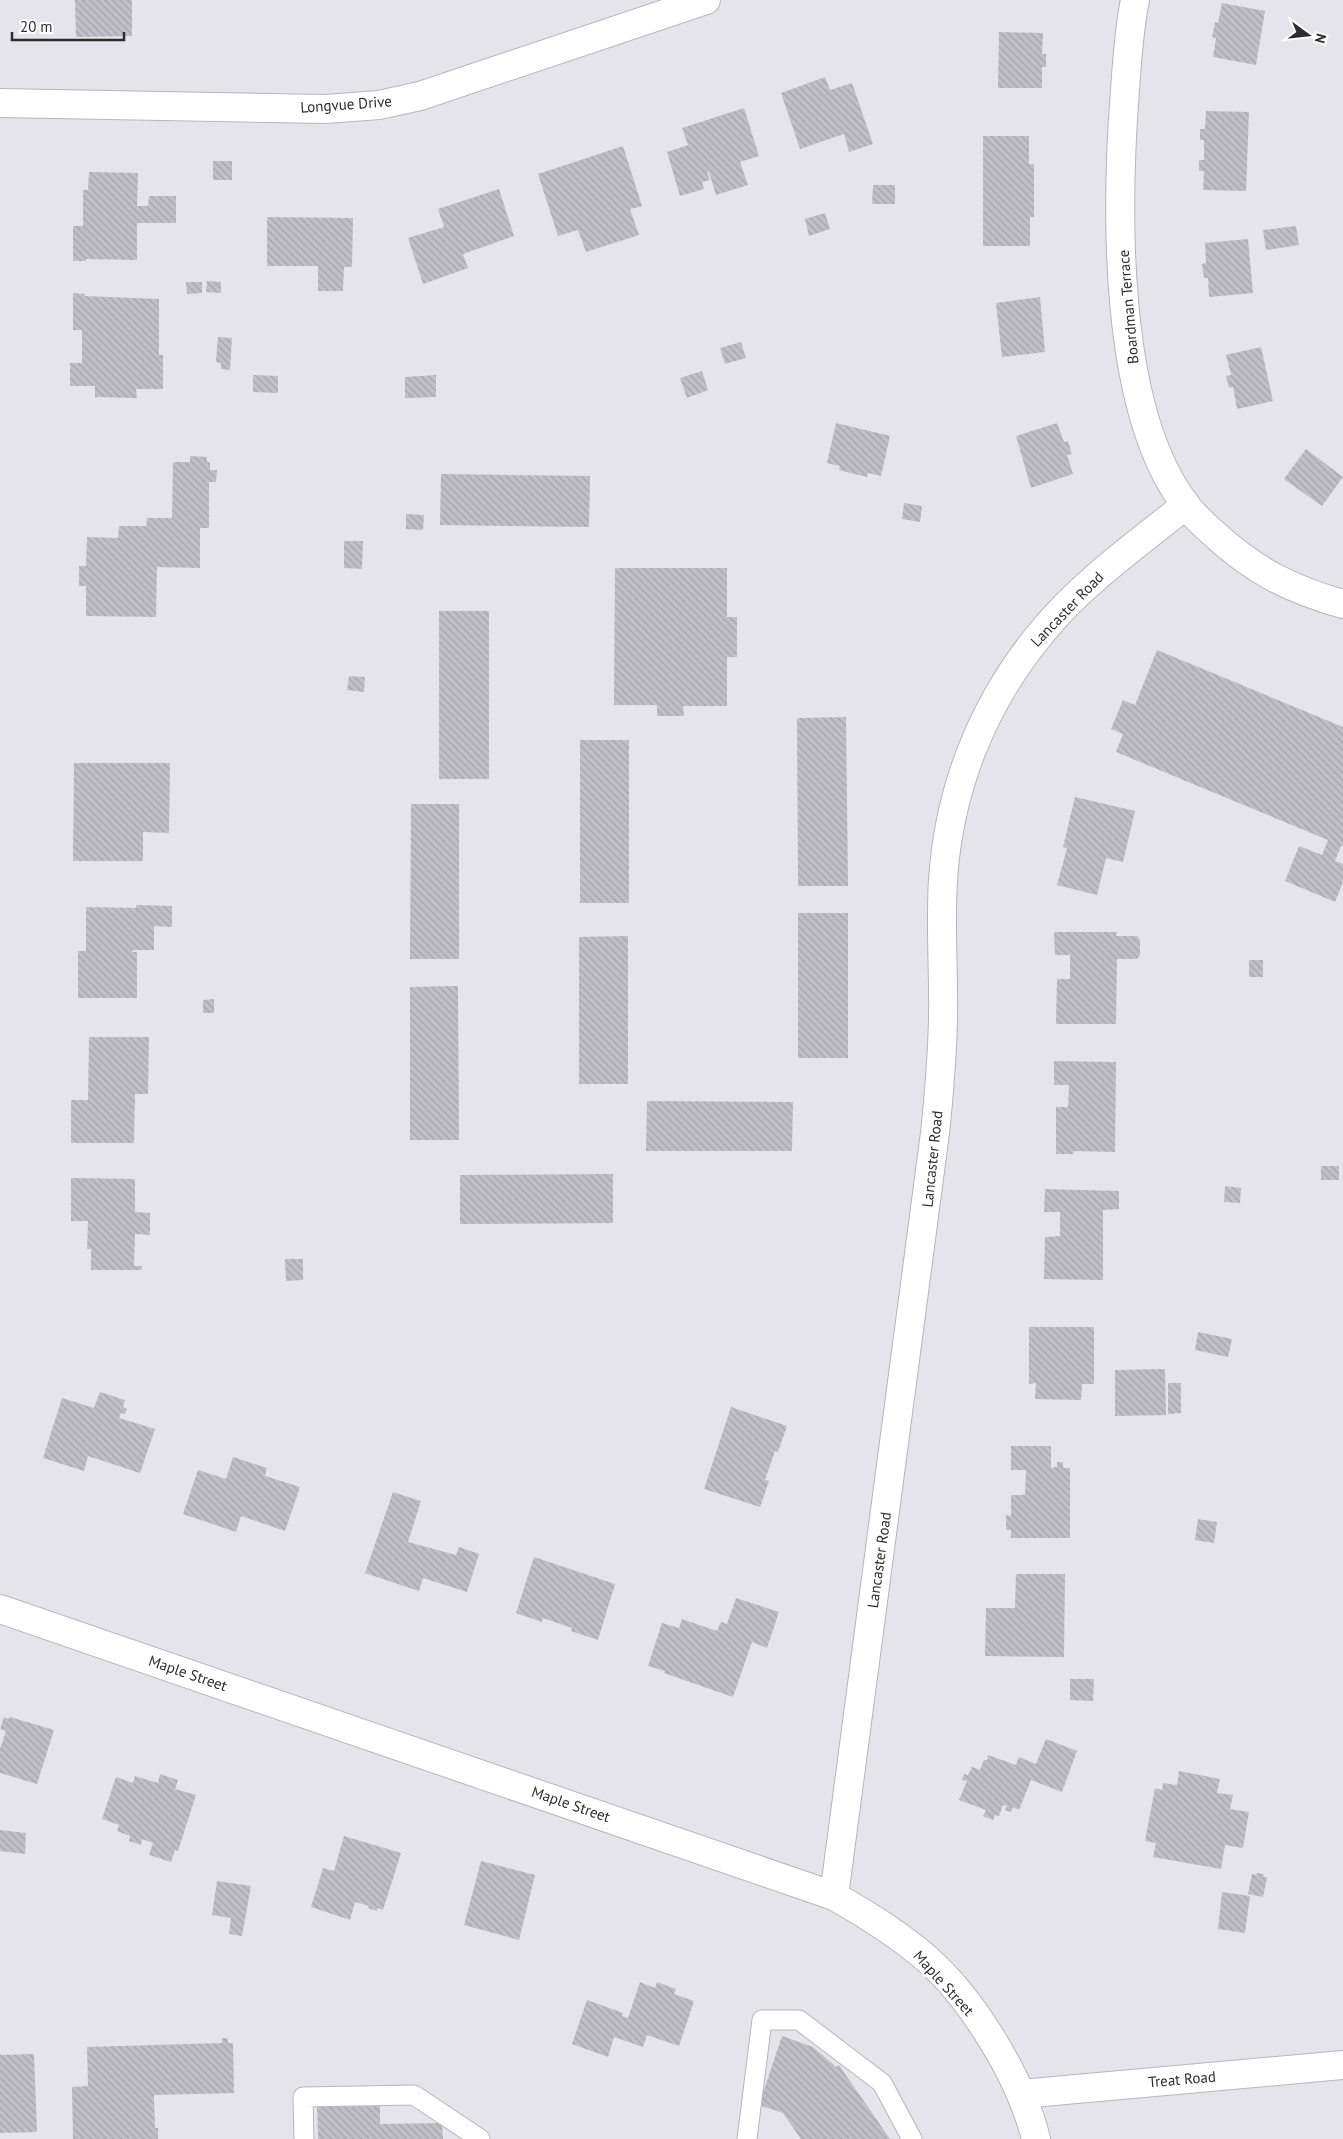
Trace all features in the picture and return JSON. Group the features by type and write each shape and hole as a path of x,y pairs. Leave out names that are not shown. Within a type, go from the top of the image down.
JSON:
{"street":[{"name":"Longvue Drive","path":"0,103 326,109 379,105 420,96 706,0"},
{"name":"Boardman Terrace","path":"1135,0 1126,73 1120,171 1120,209 1126,320 1134,374 1147,427 1165,470 1186,505 1236,555 1274,578 1315,596 1343,604"},
{"name":"Lancaster Road","path":"834,1896 934,1142 943,1020 943,881 947,839 958,793 971,748 989,710 1012,671 1042,631 1115,561 1186,505"},
{"name":"Maple Street","path":"0,1609 834,1896 872,1917 927,1959 955,1990 981,2024 1021,2094 1036,2139"},
{"name":"Treat Road","path":"1021,2094 1343,2065"}],"lane":[{"path":"747,2139 762,2020 799,2020 882,2083 912,2139"},
{"path":"304,2139 303,2097 414,2095 480,2139"}],"building":[{"path":"75,0 132,0 132,36 76,37"},
{"path":"1222,3 1265,11 1256,65 1213,57 1216,38 1212,37 1215,22 1218,23"},
{"path":"999,32 1043,33 1042,54 1046,54 1046,67 1042,67 1042,88 998,88"},
{"path":"825,77 830,90 852,83 873,144 849,152 844,134 800,149 781,93"},
{"path":"744,108 759,156 740,162 748,185 716,195 709,172 707,172 710,180 702,182 704,189 680,196 667,152 688,145 682,128"},
{"path":"1206,111 1249,112 1246,191 1203,190 1204,171 1199,171 1199,160 1204,160 1204,140 1200,140 1200,129 1205,129"},
{"path":"983,136 1029,136 1029,164 1034,164 1034,217 1030,217 1030,246 983,246"},
{"path":"623,146 642,206 630,209 639,235 586,252 578,230 558,236 538,174"},
{"path":"213,161 232,161 232,180 213,180"},
{"path":"89,172 138,173 137,206 148,206 149,196 176,196 176,223 137,223 137,260 86,259 86,261 73,261 73,226 83,226 83,190 88,190"},
{"path":"873,185 895,185 895,204 872,204"},
{"path":"499,189 514,236 463,254 468,268 423,284 408,238 444,227 438,209"},
{"path":"825,213 830,229 809,236 805,219"},
{"path":"267,217 353,218 352,267 344,267 343,291 318,291 318,266 267,266"},
{"path":"1296,226 1299,245 1266,250 1263,230"},
{"path":"1248,239 1253,293 1209,297 1208,278 1204,278 1202,264 1206,263 1205,243"},
{"path":"207,281 221,282 221,293 206,292"},
{"path":"186,282 202,282 202,293 187,294"},
{"path":"73,293 85,294 84,296 159,299 159,355 163,355 163,389 136,389 137,398 95,397 95,386 70,386 70,363 82,363 82,330 73,330"},
{"path":"1040,297 1045,352 1002,357 996,303"},
{"path":"218,337 232,338 230,370 221,369 221,363 216,362"},
{"path":"741,342 746,358 725,364 720,348"},
{"path":"1261,347 1273,401 1237,409 1233,387 1229,388 1226,376 1231,375 1226,355"},
{"path":"702,371 708,390 687,398 680,378"},
{"path":"253,375 278,376 278,393 253,392"},
{"path":"436,375 436,397 405,398 405,377"},
{"path":"836,423 890,436 881,476 868,473 867,477 839,470 840,466 827,463"},
{"path":"1057,423 1064,442 1068,441 1072,454 1067,455 1073,474 1031,488 1016,436"},
{"path":"1306,449 1343,477 1322,506 1284,479"},
{"path":"190,456 207,457 207,462 210,462 210,470 217,470 216,482 209,482 209,528 200,528 200,568 157,567 156,617 86,616 86,586 79,586 79,566 86,566 87,537 118,538 119,526 146,526 147,518 172,518 173,462 190,462"},
{"path":"441,474 590,476 589,527 440,525"},
{"path":"904,503 922,506 920,522 902,519"},
{"path":"406,514 424,515 423,530 406,529"},
{"path":"344,541 363,541 362,569 344,568"},
{"path":"615,568 727,568 727,617 737,617 737,657 727,657 727,706 683,706 684,716 657,716 657,705 614,705"},
{"path":"439,611 489,611 489,779 439,779"},
{"path":"1157,650 1343,727 1343,846 1341,846 1335,861 1343,864 1343,882 1335,902 1285,881 1299,846 1322,855 1328,840 1116,752 1123,734 1111,729 1123,700 1135,705"},
{"path":"349,676 365,677 364,692 347,690"},
{"path":"846,717 848,886 798,886 797,718"},
{"path":"580,740 629,740 629,903 580,903"},
{"path":"74,763 170,763 169,833 143,832 143,861 73,861"},
{"path":"1075,797 1135,811 1123,862 1106,858 1097,895 1057,885 1067,848 1063,847"},
{"path":"411,804 459,804 459,959 410,959"},
{"path":"136,905 172,906 172,927 154,926 154,950 133,950 132,952 137,952 137,998 78,998 78,951 86,951 86,907 136,908"},
{"path":"798,913 848,913 848,1058 798,1058"},
{"path":"1054,932 1117,932 1116,936 1137,936 1140,940 1140,955 1137,959 1117,959 1116,1024 1056,1024 1057,979 1070,979 1070,955 1055,955"},
{"path":"628,936 628,1084 579,1084 579,937"},
{"path":"1249,960 1263,960 1263,977 1249,977"},
{"path":"458,986 459,1140 410,1140 410,987"},
{"path":"214,999 214,1013 203,1013 203,1000"},
{"path":"89,1037 149,1037 148,1094 135,1094 134,1143 71,1143 71,1100 88,1100"},
{"path":"1054,1061 1116,1062 1115,1152 1073,1151 1074,1154 1056,1154 1056,1107 1068,1107 1069,1085 1054,1085"},
{"path":"647,1101 793,1102 792,1151 646,1151"},
{"path":"1321,1166 1339,1166 1339,1180 1321,1180"},
{"path":"613,1174 613,1223 460,1224 460,1175"},
{"path":"71,1178 135,1179 135,1212 150,1213 150,1235 135,1234 134,1266 142,1266 141,1270 91,1270 91,1249 87,1249 88,1221 71,1221"},
{"path":"1225,1186 1241,1188 1240,1203 1224,1202"},
{"path":"1045,1189 1119,1191 1119,1209 1103,1210 1103,1280 1044,1279 1045,1237 1060,1236 1060,1212 1044,1212"},
{"path":"285,1259 303,1259 303,1280 286,1281"},
{"path":"1029,1327 1094,1327 1094,1384 1082,1384 1081,1400 1035,1399 1036,1383 1029,1384"},
{"path":"1198,1332 1232,1339 1228,1357 1195,1350"},
{"path":"1165,1369 1166,1415 1115,1416 1115,1370"},
{"path":"1168,1383 1181,1383 1181,1413 1168,1414"},
{"path":"100,1392 125,1400 123,1407 127,1409 125,1414 121,1413 119,1418 155,1429 140,1473 88,1456 84,1471 43,1458 62,1398 94,1408"},
{"path":"731,1407 787,1426 778,1452 775,1451 765,1480 769,1481 760,1507 704,1489"},
{"path":"1011,1446 1051,1446 1051,1468 1057,1467 1057,1462 1063,1462 1063,1468 1070,1468 1070,1538 1011,1538 1011,1530 1006,1530 1006,1515 1011,1516 1011,1495 1025,1495 1026,1470 1011,1470"},
{"path":"233,1457 267,1468 265,1476 300,1487 285,1531 241,1516 236,1532 183,1514 198,1470 226,1479"},
{"path":"393,1492 421,1501 408,1542 456,1555 459,1547 479,1554 467,1592 423,1578 419,1591 365,1573"},
{"path":"1198,1519 1217,1522 1214,1543 1195,1540"},
{"path":"534,1557 615,1584 598,1640 571,1631 572,1628 543,1618 542,1622 516,1613"},
{"path":"1016,1574 1065,1574 1064,1657 985,1656 986,1608 1015,1608"},
{"path":"736,1598 779,1612 767,1648 752,1642 733,1697 648,1666 662,1623 679,1628 682,1619 717,1631 721,1622 727,1624"},
{"path":"1070,1679 1094,1679 1093,1701 1070,1700"},
{"path":"4,1717 9,1719 10,1717 54,1730 37,1784 0,1773 0,1749 6,1731 0,1729"},
{"path":"1046,1739 1077,1751 1062,1792 1031,1780 1019,1810 1013,1807 1011,1812 1005,1810 1007,1806 1003,1805 999,1816 995,1815 993,1820 983,1816 986,1810 959,1800 967,1781 962,1780 964,1774 968,1775 972,1767 980,1770 988,1755 1016,1765 1019,1757 1036,1764"},
{"path":"1179,1771 1220,1779 1217,1793 1233,1795 1230,1809 1249,1812 1243,1848 1225,1845 1221,1869 1153,1857 1156,1843 1145,1841 1155,1788 1162,1790 1163,1783 1177,1785"},
{"path":"160,1774 178,1780 175,1789 196,1795 178,1851 175,1850 171,1862 149,1855 153,1843 142,1839 141,1845 129,1841 130,1836 117,1831 119,1825 102,1819 116,1777 133,1783 135,1776 158,1783"},
{"path":"0,1830 26,1833 25,1854 0,1851"},
{"path":"344,1836 401,1853 383,1910 377,1908 377,1911 368,1908 369,1906 355,1902 350,1920 311,1907 323,1868 334,1871"},
{"path":"481,1861 535,1875 519,1940 464,1925"},
{"path":"1257,1873 1264,1874 1263,1877 1267,1877 1263,1897 1248,1894 1252,1874 1256,1875"},
{"path":"217,1881 251,1886 242,1936 229,1934 231,1918 212,1915"},
{"path":"1222,1892 1250,1896 1245,1933 1218,1929"},
{"path":"640,1982 655,1988 657,1982 676,1989 674,1994 694,2001 679,2046 647,2035 643,2047 614,2037 608,2057 572,2044 587,2000 623,2013 622,2016 628,2018"},
{"path":"782,2036 813,2047 836,2067 839,2065 890,2139 801,2139 783,2113 759,2105"},
{"path":"222,2038 228,2038 228,2043 233,2043 234,2093 154,2095 155,2128 158,2128 158,2139 73,2139 72,2087 88,2086 87,2047 222,2043"},
{"path":"34,2054 37,2132 0,2133 0,2055"},
{"path":"380,2106 380,2124 442,2123 443,2139 318,2139 317,2107"}]}
